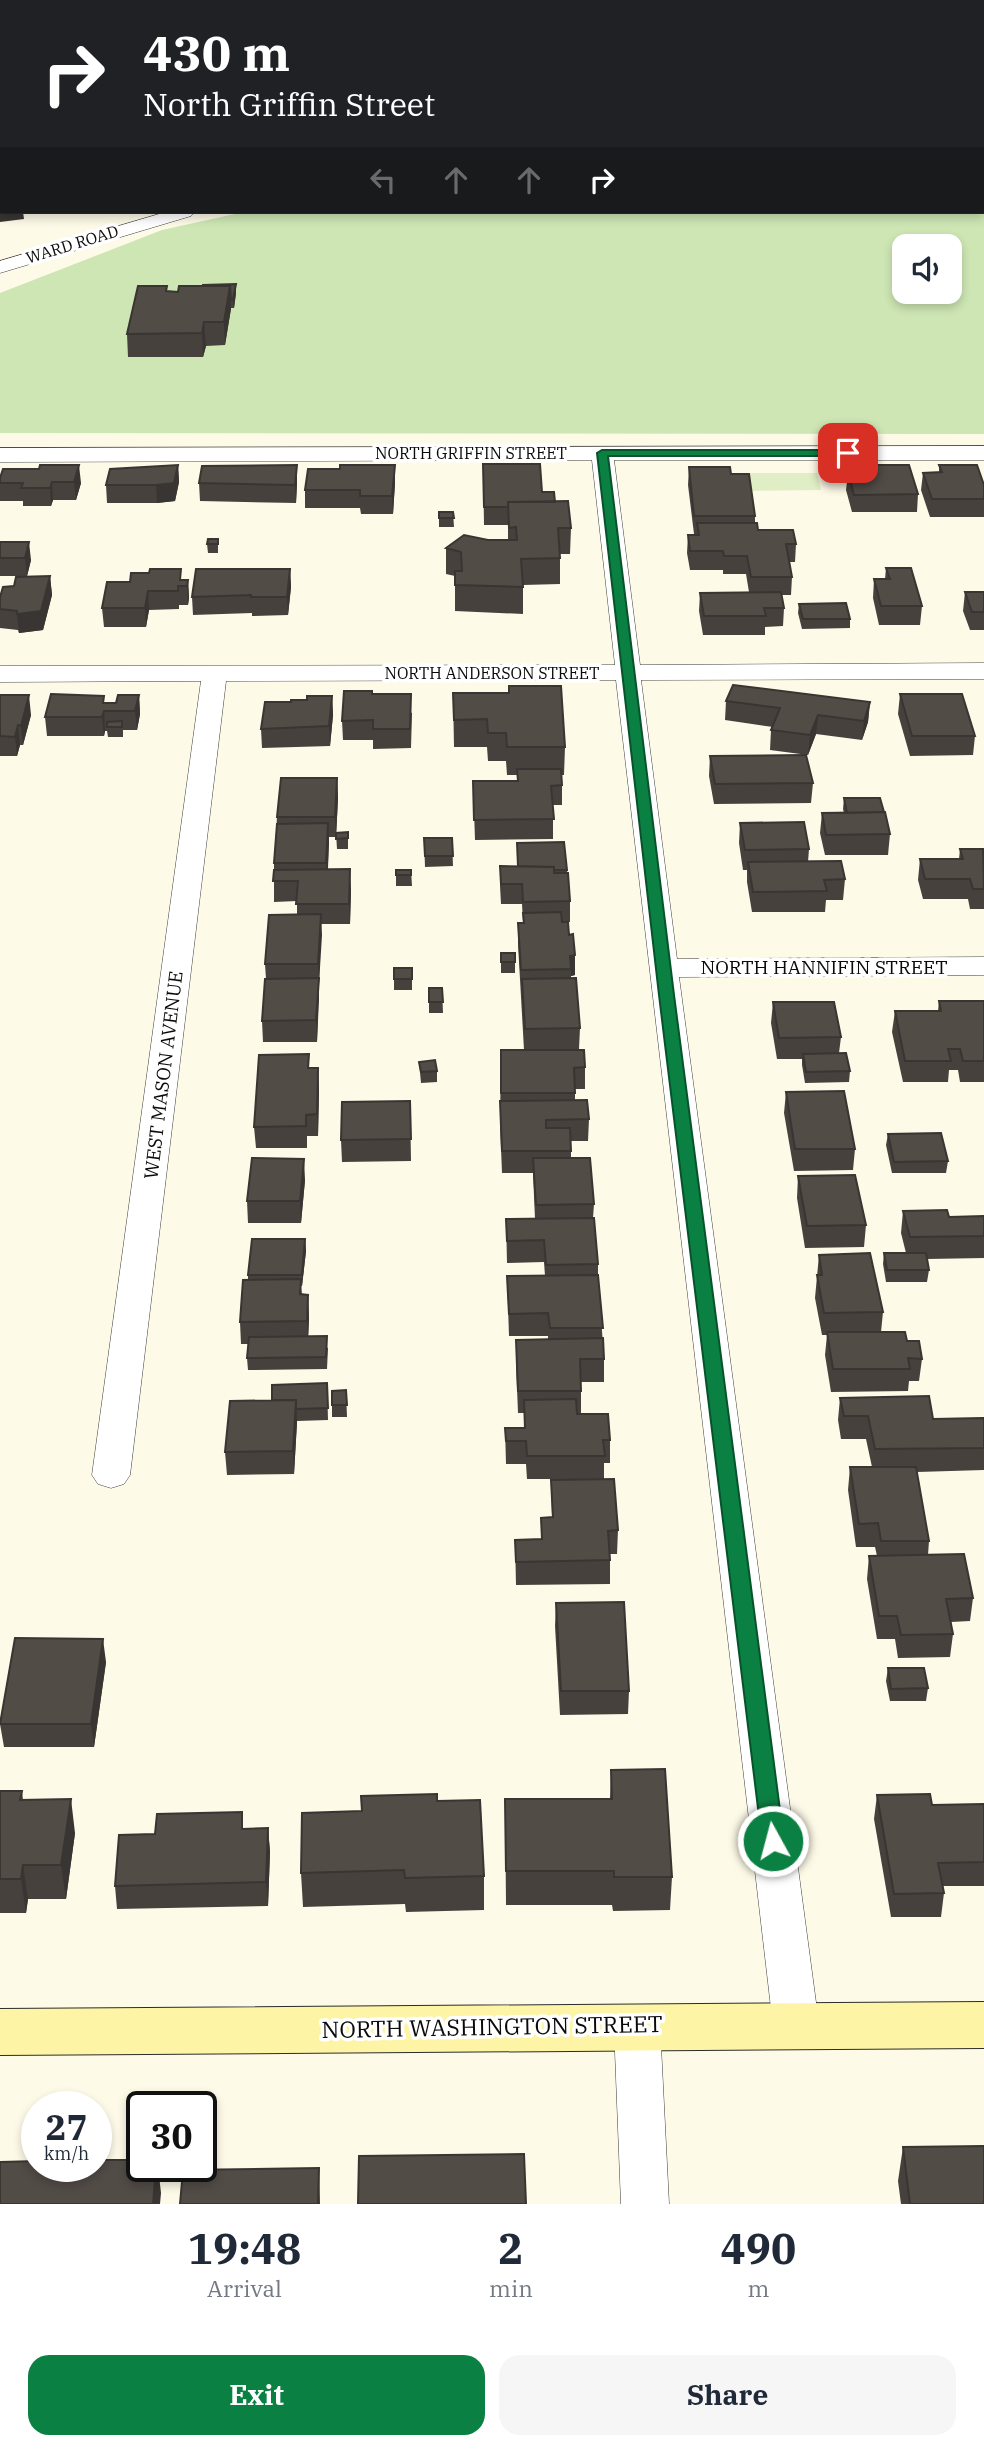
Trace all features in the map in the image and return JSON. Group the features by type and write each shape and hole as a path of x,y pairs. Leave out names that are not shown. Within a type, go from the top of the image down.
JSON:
{"main road":[{"name":"NORTH WASHINGTON STREET","path":"0,2032 984,2025"}],"street":[{"path":"50,0 104,0"},
{"name":"WARD ROAD","path":"1,265 178,214"},
{"path":"602,453 663,968 796,2025"},
{"name":"NORTH GRIFFIN STREET","path":"0,455 984,453"},
{"name":"NORTH ANDERSON STREET","path":"0,674 984,671"},
{"name":"WEST MASON AVENUE","path":"111,1475 214,674"},
{"name":"NORTH HANNIFIN STREET","path":"663,968 984,966"},
{"path":"637,2026 645,2204"}],"green space":[{"path":"235,214 984,214 984,434 0,433 0,293 162,230"},
{"path":"744,473 817,473 821,490 748,491"}],"building":[{"path":"236,284 231,300 230,286 203,286 203,285"},
{"path":"138,286 167,286 166,291 178,292 179,286 230,286 224,322 204,322 202,333 127,334"},
{"path":"483,464 540,464 542,492 554,492 555,502 508,502 508,507 484,507"},
{"path":"40,465 79,465 74,482 52,482 50,488 21,488 23,483 0,483 3,469 39,469"},
{"path":"178,465 174,483 106,485 110,469"},
{"path":"297,465 295,485 199,483 202,466"},
{"path":"340,465 395,465 392,496 360,496 360,490 305,490 308,469 340,469"},
{"path":"873,465 909,465 918,494 854,495 848,473 875,472"},
{"path":"939,465 977,465 984,485 984,499 932,499 923,473 942,472"},
{"path":"689,467 730,467 731,474 749,474 755,516 694,516"},
{"path":"568,501 571,528 558,528 560,558 521,559 523,587 455,585 455,571 462,571 461,552 446,548 464,535 488,540 517,540 516,527 509,528 508,502"},
{"path":"439,512 453,512 454,518 439,518"},
{"path":"697,523 757,523 758,530 793,530 796,544 786,544 792,577 751,577 747,556 724,556 723,551 690,551 688,535 699,535"},
{"path":"208,539 218,539 218,544 207,544"},
{"path":"0,542 29,542 25,558 0,558"},
{"path":"886,568 911,568 922,606 881,606 874,579 890,579"},
{"path":"150,569 181,569 180,580 188,580 187,586 178,586 178,591 148,591 145,608 102,608 107,582 130,582 131,573 149,573"},
{"path":"196,569 290,569 287,597 192,597"},
{"path":"50,576 41,611 17,614 17,611 0,609 3,587 14,586 16,577"},
{"path":"781,592 784,608 764,608 766,616 704,616 700,593"},
{"path":"965,592 984,592 984,612 972,612"},
{"path":"846,603 850,619 803,619 799,604"},
{"path":"733,685 870,702 864,721 818,715 810,735 771,730 780,708 726,701"},
{"path":"509,686 561,686 565,747 507,747 506,733 488,733 487,719 454,720 453,693 509,693"},
{"path":"344,691 411,694 410,729 373,729 373,720 342,721"},
{"path":"51,694 104,696 103,703 116,703 118,695 139,695 135,711 104,711 102,717 45,717"},
{"path":"900,694 962,694 975,736 912,736"},
{"path":"0,695 29,695 21,726 18,725 15,737 0,736"},
{"path":"307,696 332,696 329,726 261,729 265,702 307,700"},
{"path":"122,721 122,727 107,727 107,722"},
{"path":"806,755 813,783 715,784 710,756"},
{"path":"517,769 561,769 562,785 551,786 554,819 474,820 473,781 518,781"},
{"path":"281,778 337,778 335,817 277,817"},
{"path":"844,798 880,798 884,812 847,813"},
{"path":"885,812 890,834 826,835 822,813"},
{"path":"804,822 809,849 745,850 740,823"},
{"path":"328,823 326,863 274,863 277,824"},
{"path":"348,832 348,838 336,839 336,833"},
{"path":"424,838 452,838 453,856 425,856"},
{"path":"564,842 567,870 518,866 517,843"},
{"path":"960,849 983,849 984,889 973,889 970,879 925,879 920,859 963,859"},
{"path":"841,861 845,879 824,880 827,891 753,892 748,862"},
{"path":"500,866 554,867 554,873 568,873 570,901 523,902 522,884 501,884"},
{"path":"350,869 349,904 296,904 298,881 273,881 274,870"},
{"path":"396,870 411,870 411,875 396,875"},
{"path":"561,912 562,922 568,922 569,935 573,934 575,955 570,956 571,969 521,970 518,923 524,923 523,913"},
{"path":"321,914 318,964 265,964 269,915"},
{"path":"501,953 515,953 515,962 501,962"},
{"path":"394,968 412,968 412,979 394,979"},
{"path":"319,978 316,1020 262,1021 265,979"},
{"path":"576,978 580,1028 525,1029 522,979"},
{"path":"429,988 442,988 443,1002 429,1002"},
{"path":"939,1001 984,1001 984,1061 963,1061 960,1049 948,1049 951,1061 905,1061 895,1011 941,1011"},
{"path":"773,1002 834,1002 841,1037 779,1038"},
{"path":"501,1050 584,1050 585,1067 574,1068 575,1093 501,1093"},
{"path":"846,1053 850,1071 806,1072 803,1054"},
{"path":"309,1054 308,1068 318,1068 317,1114 306,1115 306,1126 254,1127 259,1055"},
{"path":"435,1060 437,1071 421,1072 419,1062"},
{"path":"844,1091 855,1149 795,1149 786,1092"},
{"path":"587,1100 589,1119 546,1120 546,1128 570,1128 571,1151 502,1151 500,1101"},
{"path":"410,1101 411,1139 341,1140 342,1102"},
{"path":"941,1133 948,1161 894,1162 888,1134"},
{"path":"252,1158 304,1159 300,1201 247,1201"},
{"path":"533,1158 590,1158 594,1204 536,1205"},
{"path":"855,1175 866,1225 807,1226 798,1176"},
{"path":"947,1210 949,1217 984,1216 984,1236 910,1237 903,1211"},
{"path":"594,1218 598,1264 546,1265 544,1240 507,1241 506,1219"},
{"path":"252,1239 305,1239 302,1275 248,1275"},
{"path":"870,1253 883,1312 824,1313 817,1275 822,1275 819,1255"},
{"path":"884,1253 926,1253 929,1270 887,1270"},
{"path":"598,1275 603,1328 550,1328 548,1313 509,1314 507,1276"},
{"path":"301,1279 300,1294 308,1295 307,1321 240,1322 243,1280"},
{"path":"827,1332 905,1332 907,1341 919,1341 922,1359 908,1358 910,1369 833,1369"},
{"path":"327,1336 326,1357 247,1358 249,1337"},
{"path":"603,1338 604,1359 580,1359 581,1391 518,1391 516,1340"},
{"path":"327,1383 328,1408 296,1409 296,1400 272,1400 272,1385"},
{"path":"346,1390 347,1405 332,1405 332,1391"},
{"path":"929,1396 933,1419 984,1418 984,1448 875,1449 868,1416 844,1416 840,1398"},
{"path":"576,1399 577,1414 608,1414 610,1440 603,1440 605,1456 527,1456 526,1441 506,1441 505,1428 525,1428 524,1400"},
{"path":"296,1400 293,1451 225,1452 230,1401"},
{"path":"850,1467 916,1467 929,1541 881,1541 878,1523 859,1524"},
{"path":"614,1479 618,1530 608,1531 610,1560 516,1562 515,1540 542,1539 541,1518 553,1517 551,1480"},
{"path":"964,1554 973,1598 946,1599 953,1634 901,1635 897,1616 879,1616 869,1556"},
{"path":"624,1602 629,1691 561,1691 556,1603"},
{"path":"15,1638 103,1639 91,1724 0,1724"},
{"path":"888,1668 924,1668 928,1688 891,1689"},
{"path":"665,1769 672,1877 614,1877 614,1871 506,1871 505,1799 612,1799 611,1770"},
{"path":"0,1791 22,1791 20,1800 71,1799 61,1865 23,1865 21,1879 0,1879"},
{"path":"437,1794 437,1801 480,1800 484,1876 405,1878 404,1870 301,1873 302,1813 362,1811 361,1796"},
{"path":"930,1794 932,1805 984,1804 984,1862 938,1863 944,1893 894,1894 877,1795"},
{"path":"242,1812 242,1829 268,1828 266,1882 115,1886 119,1835 155,1834 157,1814"},
{"path":"984,2146 984,2204 910,2204 903,2147"},
{"path":"524,2154 526,2204 358,2204 359,2156"},
{"path":"112,2160 126,2160 126,2182 155,2182 153,2204 0,2204 0,2162 21,2161 21,2182 112,2182"},
{"path":"319,2168 318,2204 180,2204 182,2182 217,2182 217,2170"}],"route":[{"path":"773,1841 602,453 848,453"}]}
